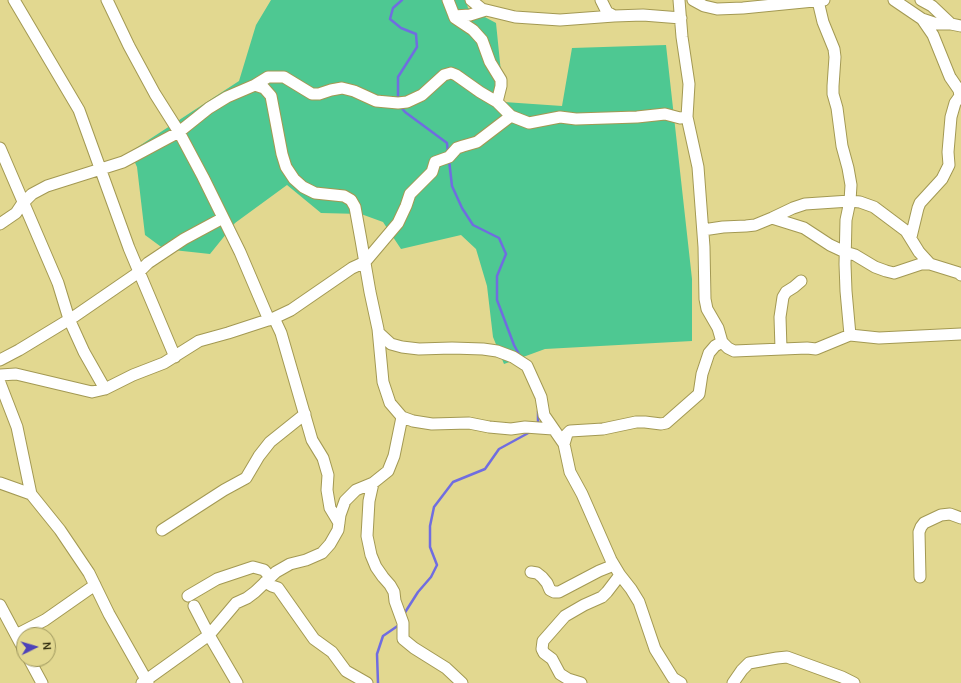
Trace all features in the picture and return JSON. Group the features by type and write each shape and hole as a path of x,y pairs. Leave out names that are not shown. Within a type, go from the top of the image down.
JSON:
{"street":[{"path":"14,0 79,110 129,248 175,357"},
{"path":"107,0 151,87 180,132 224,218 271,319 281,333 312,440 322,458 328,475 327,490 330,508 339,523"},
{"path":"448,0 455,18 473,30 482,40 490,62 501,80 497,102"},
{"path":"471,0 482,9 515,17 538,20 567,20 643,15 681,18"},
{"path":"601,0 607,12 614,16"},
{"path":"679,0 682,37 689,84 687,117 698,167 703,230 706,305 718,328 722,342 734,351 807,348 816,349 850,335 879,338 961,334"},
{"path":"693,0 704,6 717,9 743,8 817,0 823,22 834,49 833,94 837,108 842,146 848,168 850,185 850,201 846,220 845,252 846,291 850,335"},
{"path":"894,0 922,19 937,24 956,25"},
{"path":"921,0 932,6 956,25"},
{"path":"454,16 470,15 486,10"},
{"path":"911,237 920,203 942,179 949,165 948,152 952,112 955,103 960,96 959,90 950,77 933,35 922,19"},
{"path":"0,224 16,213 23,202 32,194 47,186 69,178 100,170 128,160 180,132 209,108 227,97 255,85 268,77 284,77 312,94 319,94 342,88 354,91 376,101 398,103 407,102 422,95 444,75 451,73 497,102 511,116 529,123 560,118 576,120 665,114 680,118 687,117"},
{"path":"255,85 264,88 271,96 282,154 286,167 294,179 303,187 315,193 344,196 351,200 355,207 379,333 383,382 390,403 402,417 413,421 441,425 469,423 511,429 525,426 554,429"},
{"path":"0,375 16,374 92,392 105,389 133,375 164,363 199,341 271,319 291,310 352,268 365,262 398,222 410,194 432,172 435,162 449,157 457,148 477,142 498,128 511,116"},
{"path":"0,148 58,283 69,319 84,352 105,389"},
{"path":"703,230 755,225 805,204 850,201 860,202 874,207 906,231 930,264"},
{"path":"0,360 69,319 139,272 148,263 184,239 224,218"},
{"path":"772,218 804,228 822,240 845,252 855,255 875,267 894,273 922,264 930,264 959,273 961,275"},
{"path":"781,349 780,317 783,297 786,292 801,281"},
{"path":"379,333 391,344 402,347 419,349 482,349 497,351 513,357 527,366 541,397 544,415 564,444 570,472 582,494 614,565 639,602 655,648 661,660 673,678 682,683"},
{"path":"564,444 567,434 570,432 603,429 636,422 661,424 666,422 699,394 702,374 709,353 722,342"},
{"path":"0,383 16,427 31,494 71,546 89,573 146,682 209,635 236,603 255,592 276,572 290,564 306,560 322,553 330,544 338,530 345,501 356,490 373,483 388,471 394,456 402,417"},
{"path":"162,530 224,490 246,478 259,456 270,442 305,414"},
{"path":"0,483 31,494"},
{"path":"373,483 369,501 367,536 376,567 394,592 395,601 403,623 403,639 414,648 446,668 462,683"},
{"path":"920,577 919,532 921,527 924,523 941,515 950,514 961,518"},
{"path":"530,572 537,573 542,577 550,590 559,592 599,571 614,565"},
{"path":"188,596 217,579 253,567 264,570 268,579 278,588 314,639 332,652 346,671 367,683"},
{"path":"581,683 568,679 560,674 552,659 542,650 543,640 566,616 584,605 602,597 608,592 620,575"},
{"path":"31,627 45,620 95,585"},
{"path":"0,605 16,635"},
{"path":"194,606 237,683"},
{"path":"733,683 750,663 777,658 787,658 842,677 854,683"},
{"path":"33,667 42,683"}],"green space":[{"path":"271,0 466,0 468,8 496,23 504,102 562,106 572,48 666,45 692,279 692,341 545,349 504,364 493,337 487,286 476,249 461,235 401,249 383,222 361,214 321,213 287,185 235,223 210,254 164,249 145,235 137,167 130,152 239,81 256,25"}],"waterway":[{"path":"398,101 398,77 417,47 416,34 401,28 390,19 393,8 402,0"},
{"path":"401,107 405,112 447,143 448,154"},
{"path":"449,160 452,186 462,208 473,225 499,238 506,254 497,276 497,300 514,345 521,358"},
{"path":"536,425 538,422 538,411"},
{"path":"404,614 418,592 431,577 437,565 430,547 430,526 434,507 453,482 485,469 499,449 532,431"},
{"path":"378,683 377,654 383,636 399,625"}]}
